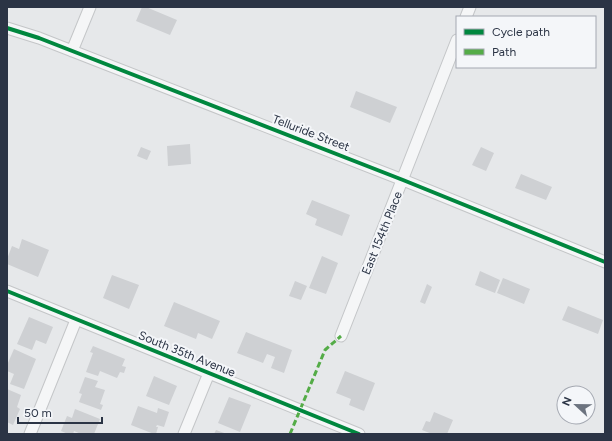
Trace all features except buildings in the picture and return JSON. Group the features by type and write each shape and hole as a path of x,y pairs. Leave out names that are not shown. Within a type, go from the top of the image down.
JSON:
{"street":[{"path":"72,51 90,7"},
{"name":"Telluride Street","path":"7,28 72,51 403,180 605,262"},
{"name":"East 154th Place","path":"341,336 456,43"},
{"name":"South 35th Avenue","path":"7,291 359,434"},
{"path":"30,434 76,320"},
{"path":"184,434 209,373"}],"marked path":[{"path":"290,434 325,350 341,336"}],"cycle path":[{"path":"7,28 39,38 403,180 605,262"},
{"path":"7,291 359,434"}]}
